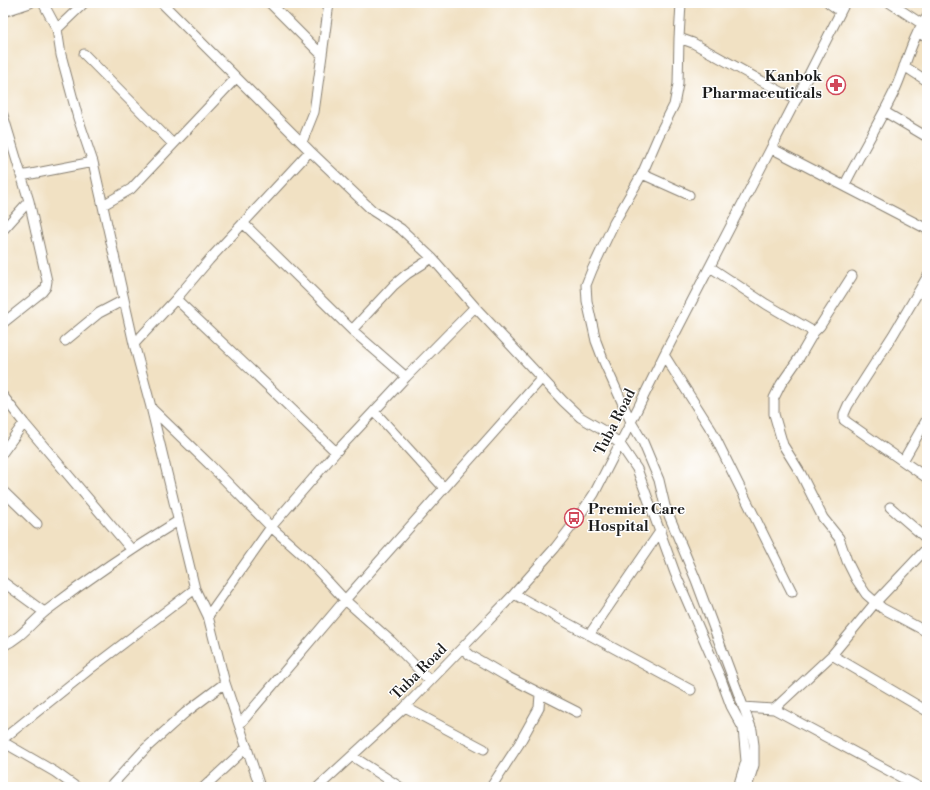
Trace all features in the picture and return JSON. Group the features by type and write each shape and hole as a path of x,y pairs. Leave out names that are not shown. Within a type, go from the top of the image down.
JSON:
{"street":[{"path":"3,12 30,3"},
{"path":"43,3 56,29 61,55 78,118 93,162 134,344 151,407 195,589 208,616 225,683 260,787"},
{"path":"56,29 84,3"},
{"path":"162,3 310,151 373,211 400,229 432,258 475,308 580,417 604,431 620,444 638,469 675,573 721,679 731,706 743,728 746,761 738,787"},
{"path":"270,3 322,56"},
{"path":"302,142 314,112 329,3"},
{"path":"681,3 678,84 674,105 642,174 614,223 586,285 587,301 596,341 604,362 631,422 643,442 659,480 665,506 696,580 752,730 754,765 747,787"},
{"path":"829,3 842,7"},
{"path":"890,3 923,24 927,38"},
{"name":"Tuba Road","path":"318,787 405,707 514,594 555,548 594,494 796,100 842,7"},
{"path":"844,186 864,146 885,112 923,24"},
{"path":"679,38 693,43 796,100"},
{"path":"84,54 173,144"},
{"path":"904,66 927,81"},
{"path":"102,205 131,189 236,78"},
{"path":"885,112 927,137"},
{"path":"3,323 42,292 46,287 47,281 29,201 4,121"},
{"path":"771,148 927,229"},
{"path":"134,344 310,151"},
{"path":"21,176 93,162"},
{"path":"642,174 689,195"},
{"path":"3,230 29,201"},
{"path":"243,223 352,330 406,377"},
{"path":"352,330 394,285 407,274 432,258"},
{"path":"710,267 766,304 814,332"},
{"path":"852,276 781,384 774,398 774,414 784,445 801,474 823,518 839,538 856,579 866,594 875,603 927,632"},
{"path":"927,277 893,335 848,405 844,414 844,420 927,478"},
{"path":"176,299 336,452"},
{"path":"65,341 99,313 124,300"},
{"path":"208,616 271,527 336,452 406,377 475,308"},
{"path":"664,355 712,431 792,592"},
{"path":"240,724 345,600 542,378"},
{"path":"3,396 131,550"},
{"path":"151,407 271,527 307,559 345,600 391,641 430,681"},
{"path":"374,411 444,488"},
{"path":"903,461 927,419"},
{"path":"3,452 24,423"},
{"path":"3,491 37,524"},
{"path":"890,507 927,539"},
{"path":"3,646 21,635 44,612 131,550 178,521"},
{"path":"589,635 660,530"},
{"path":"774,709 832,655 875,603 927,548"},
{"path":"3,582 44,612"},
{"path":"3,739 90,669 195,589"},
{"path":"514,594 692,690"},
{"path":"462,648 487,666 577,712"},
{"path":"832,655 927,711"},
{"path":"110,787 145,749 185,713 225,683"},
{"path":"491,787 519,744 539,708 540,694"},
{"path":"405,707 484,749"},
{"path":"743,707 774,709 919,787"},
{"path":"3,742 55,772 76,787"},
{"path":"204,787 247,747"},
{"path":"352,756 400,787"}],"place":[{"name":"Kanbok Pharmaceuticals","path":"836,85"},
{"name":"Premier Care Hospital","path":"574,518"}]}
